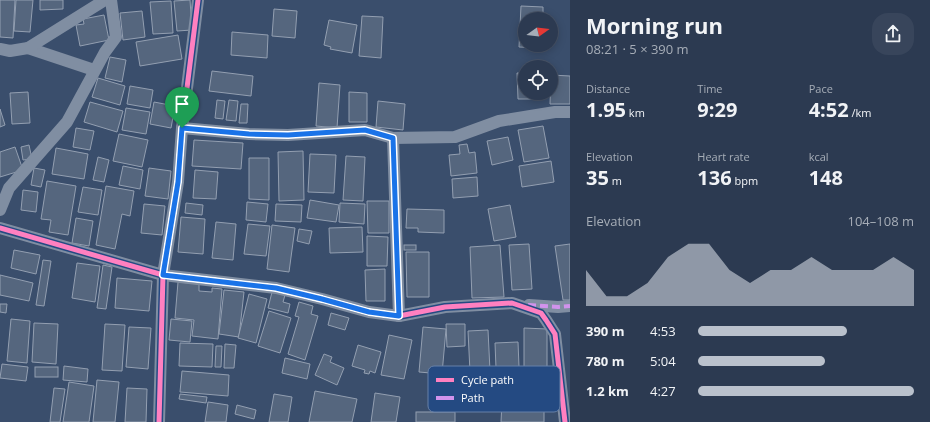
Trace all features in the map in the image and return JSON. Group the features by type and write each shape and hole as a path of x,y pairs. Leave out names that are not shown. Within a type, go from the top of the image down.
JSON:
{"street":[{"path":"0,49 10,51 28,48 105,0"},
{"path":"0,210 9,188 67,122 94,70 116,37 110,0"},
{"path":"159,422 163,275 178,182 182,128 198,0"},
{"path":"28,48 94,70"},
{"path":"182,128 249,134 288,135 365,130 393,138 456,137 499,121 555,112 570,112"},
{"path":"393,138 399,316"},
{"path":"0,228 163,275 276,288 369,312 399,316 445,307 512,304 558,307 570,306"},
{"path":"512,304 541,313 555,334 559,366"},
{"path":"560,378 565,422"}],"building":[{"path":"0,0 15,0 13,38 0,37"},
{"path":"16,0 33,0 30,32 14,31"},
{"path":"40,0 63,0 63,9 40,10"},
{"path":"190,0 192,30 177,31 174,1"},
{"path":"171,1 173,33 153,34 150,2"},
{"path":"521,6 543,7 543,12 521,12"},
{"path":"274,9 297,11 295,38 272,36"},
{"path":"142,11 145,37 123,40 120,13"},
{"path":"104,15 109,40 80,46 76,25 84,24 83,19"},
{"path":"362,16 383,17 381,58 359,56"},
{"path":"329,20 357,25 352,53 330,49 331,47 324,45"},
{"path":"232,32 268,35 267,58 231,55"},
{"path":"178,35 182,59 140,66 136,42"},
{"path":"110,57 126,60 122,82 105,78"},
{"path":"212,71 253,76 251,96 209,91"},
{"path":"517,73 518,73 518,99"},
{"path":"558,75 570,76 570,104 550,104 550,100 558,100"},
{"path":"98,78 125,86 120,105 92,97"},
{"path":"319,83 340,85 337,128 316,126"},
{"path":"130,86 153,90 150,108 127,104"},
{"path":"28,92 30,123 12,124 10,93"},
{"path":"349,92 367,93 367,122 349,122"},
{"path":"217,100 225,101 223,119 215,118"},
{"path":"229,100 238,101 236,121 226,120"},
{"path":"378,101 405,104 403,130 376,127"},
{"path":"90,102 123,111 117,132 84,122"},
{"path":"154,102 175,106 171,128 150,124"},
{"path":"241,104 248,104 247,123 239,123"},
{"path":"126,108 150,112 146,134 122,130"},
{"path":"0,109 5,125 0,127"},
{"path":"543,126 549,158 524,162 518,130"},
{"path":"76,128 94,131 90,150 73,147"},
{"path":"119,134 148,140 142,167 113,161"},
{"path":"508,137 513,160 492,165 487,141"},
{"path":"194,140 243,143 241,169 192,166"},
{"path":"467,144 469,153 475,152 477,173 451,176 449,155 460,154 459,145"},
{"path":"29,145 32,159 23,160 21,147"},
{"path":"15,147 23,170 0,177 0,152"},
{"path":"56,148 88,154 84,179 52,174"},
{"path":"303,151 304,200 279,201 278,152"},
{"path":"310,154 336,155 334,193 308,192"},
{"path":"346,156 365,157 363,201 343,200"},
{"path":"98,157 109,160 104,182 93,180"},
{"path":"249,158 269,158 269,200 249,199"},
{"path":"551,161 554,182 522,187 519,166"},
{"path":"123,166 143,170 140,189 119,185"},
{"path":"34,168 45,170 41,187 31,185"},
{"path":"149,168 171,171 168,199 145,196"},
{"path":"195,170 218,172 216,199 193,198"},
{"path":"477,177 478,196 453,198 452,179"},
{"path":"47,181 76,186 68,235 49,232 51,220 41,219"},
{"path":"106,186 134,191 130,216 122,214 115,249 96,245"},
{"path":"83,187 102,190 98,215 78,212"},
{"path":"23,190 38,192 36,212 21,210"},
{"path":"310,200 339,205 336,222 307,218"},
{"path":"367,201 389,201 389,233 368,233"},
{"path":"247,202 268,204 266,222 246,220"},
{"path":"186,203 203,205 202,215 185,213"},
{"path":"340,203 365,204 364,224 339,222"},
{"path":"144,204 165,206 162,235 141,233"},
{"path":"276,204 302,205 301,222 275,221"},
{"path":"510,205 516,237 494,241 488,209"},
{"path":"407,209 444,210 444,233 418,232 418,228 406,228"},
{"path":"181,217 205,219 203,254 178,252"},
{"path":"76,218 93,221 89,246 72,243"},
{"path":"216,222 236,224 233,260 212,258"},
{"path":"248,224 270,226 266,256 244,254"},
{"path":"272,225 295,228 289,272 267,269"},
{"path":"362,227 363,252 330,253 329,228"},
{"path":"299,229 312,231 309,244 297,241"},
{"path":"367,236 388,237 387,266 367,266"},
{"path":"529,244 532,289 512,290 509,245"},
{"path":"570,244 570,300 563,300 555,246"},
{"path":"404,245 416,245 416,250 404,250"},
{"path":"500,245 504,297 472,298 470,247"},
{"path":"14,250 40,255 36,274 11,268"},
{"path":"406,252 429,252 429,297 407,297"},
{"path":"43,260 51,261 44,306 36,305"},
{"path":"77,263 100,266 95,302 72,298"},
{"path":"103,265 112,267 106,309 97,308"},
{"path":"385,269 385,301 366,301 365,270"},
{"path":"0,275 33,283 29,301 0,295"},
{"path":"117,278 152,281 149,311 115,308"},
{"path":"178,282 199,284 199,291 212,292 212,288 222,289 218,339 192,336 194,320 175,318"},
{"path":"224,290 244,292 239,337 219,334"},
{"path":"272,292 285,295 283,302 290,304 288,313 268,308"},
{"path":"249,294 267,299 256,343 238,338"},
{"path":"299,302 313,306 311,314 318,316 305,360 288,354 299,317 295,316"},
{"path":"0,304 7,304 6,313 0,312"},
{"path":"269,311 291,318 280,353 258,346"},
{"path":"331,313 349,318 345,330 328,325"},
{"path":"11,319 30,321 27,363 7,361"},
{"path":"171,319 192,321 190,342 169,340"},
{"path":"34,323 58,324 56,364 32,362"},
{"path":"105,324 125,325 122,371 102,370"},
{"path":"446,324 465,324 465,346 447,347"},
{"path":"129,327 151,328 148,369 126,367"},
{"path":"423,327 446,329 443,366 428,366 428,373 419,372"},
{"path":"524,328 547,329 547,366 524,366"},
{"path":"488,330 490,366 470,366 468,331"},
{"path":"389,335 412,340 404,379 381,375"},
{"path":"518,342 519,366 496,366 495,343"},
{"path":"180,343 213,344 212,367 179,366"},
{"path":"225,344 236,345 234,368 224,368"},
{"path":"358,345 381,352 375,373 370,371 369,374 364,373 365,370 352,366"},
{"path":"216,346 222,346 221,367 215,367"},
{"path":"324,354 332,357 330,362 344,368 337,385 315,375"},
{"path":"285,358 310,364 307,379 282,373"},
{"path":"2,364 28,367 26,381 0,378"},
{"path":"64,366 88,369 87,382 63,380"},
{"path":"35,367 58,367 58,377 35,377"},
{"path":"182,371 229,375 228,396 180,392"},
{"path":"97,380 119,382 115,422 93,422"},
{"path":"69,382 94,386 89,422 63,422"},
{"path":"54,388 65,389 60,422 50,422"},
{"path":"127,388 147,389 146,422 125,422"},
{"path":"315,391 357,399 352,422 309,422"},
{"path":"375,393 400,397 396,422 371,422"},
{"path":"180,394 207,397 206,403 179,399"},
{"path":"274,394 292,397 288,422 269,422"},
{"path":"208,402 228,405 226,422 205,422"},
{"path":"237,405 256,410 254,419 235,414"},
{"path":"416,412 455,412 455,422 416,422"},
{"path":"501,412 544,412 544,422 501,422"}],"marked path":[{"path":"528,305 558,307 570,306"}],"cycle path":[{"path":"159,422 163,275 178,182 182,128 198,0"},
{"path":"0,228 163,275 276,288 369,312 399,316 445,307 512,303 541,313 555,334 559,366"},
{"path":"560,378 565,422"}],"route":[{"path":"182,128 249,134 288,135 365,130 393,138 399,316 369,312 276,288 163,275 178,182 182,128"}]}
